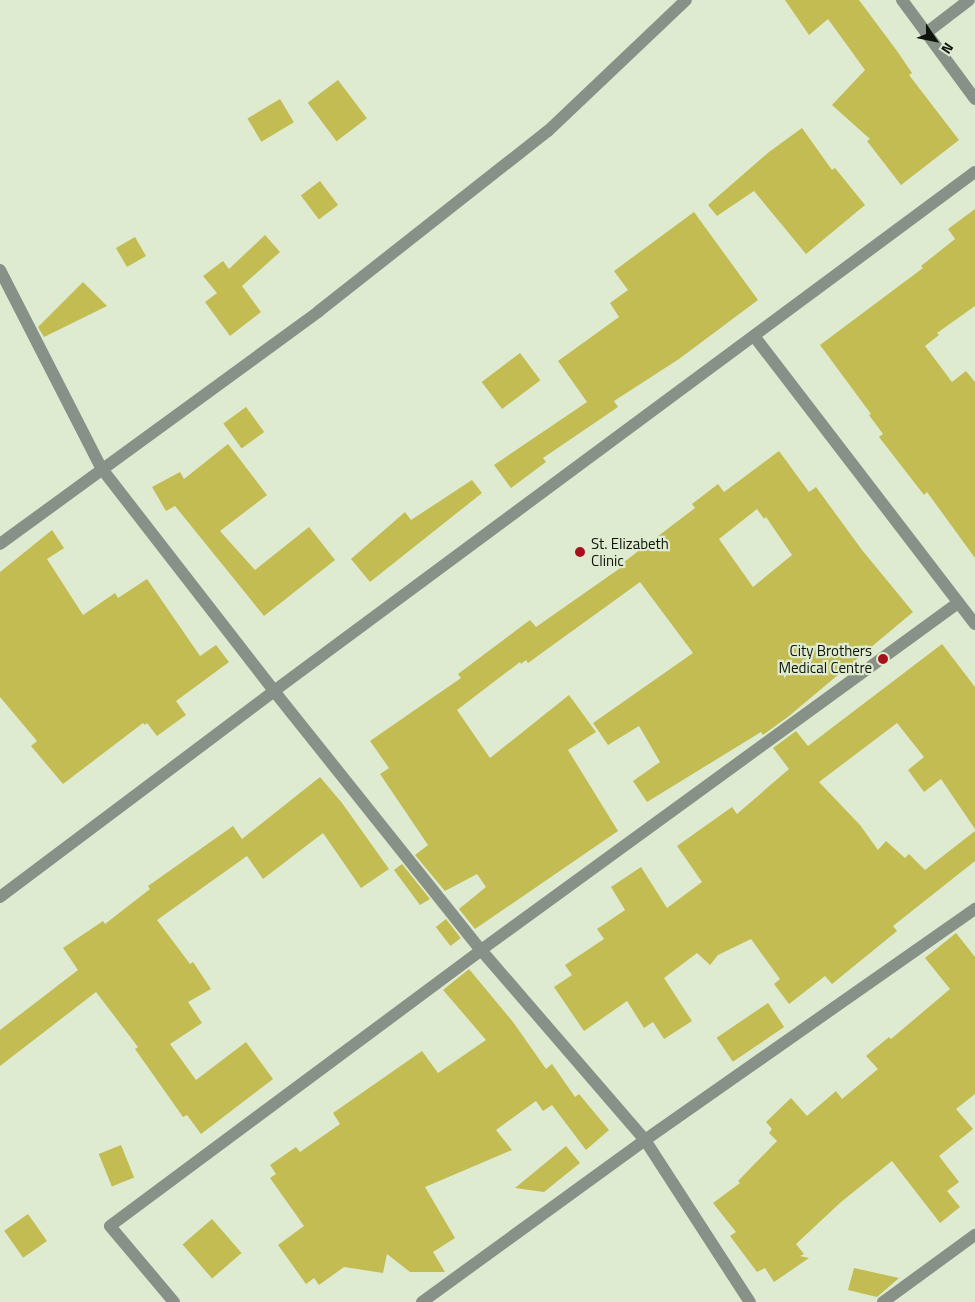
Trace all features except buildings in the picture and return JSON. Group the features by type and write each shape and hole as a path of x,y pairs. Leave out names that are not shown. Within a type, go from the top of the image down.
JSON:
{"street":[{"path":"0,544 319,311 548,131 686,0"},
{"path":"902,0 975,98"},
{"path":"926,33 970,0"},
{"path":"0,897 274,691 975,172"},
{"path":"0,270 102,470 274,691 481,950 645,1140 750,1302"},
{"path":"754,336 975,624"},
{"path":"174,1302 110,1226 481,950 958,602"},
{"path":"422,1302 645,1140 975,909"},
{"path":"883,1302 975,1235"}],"place":[{"name":"St. Elizabeth Clinic","path":"580,552"},
{"name":"City Brothers Medical Centre","path":"883,659"}]}
